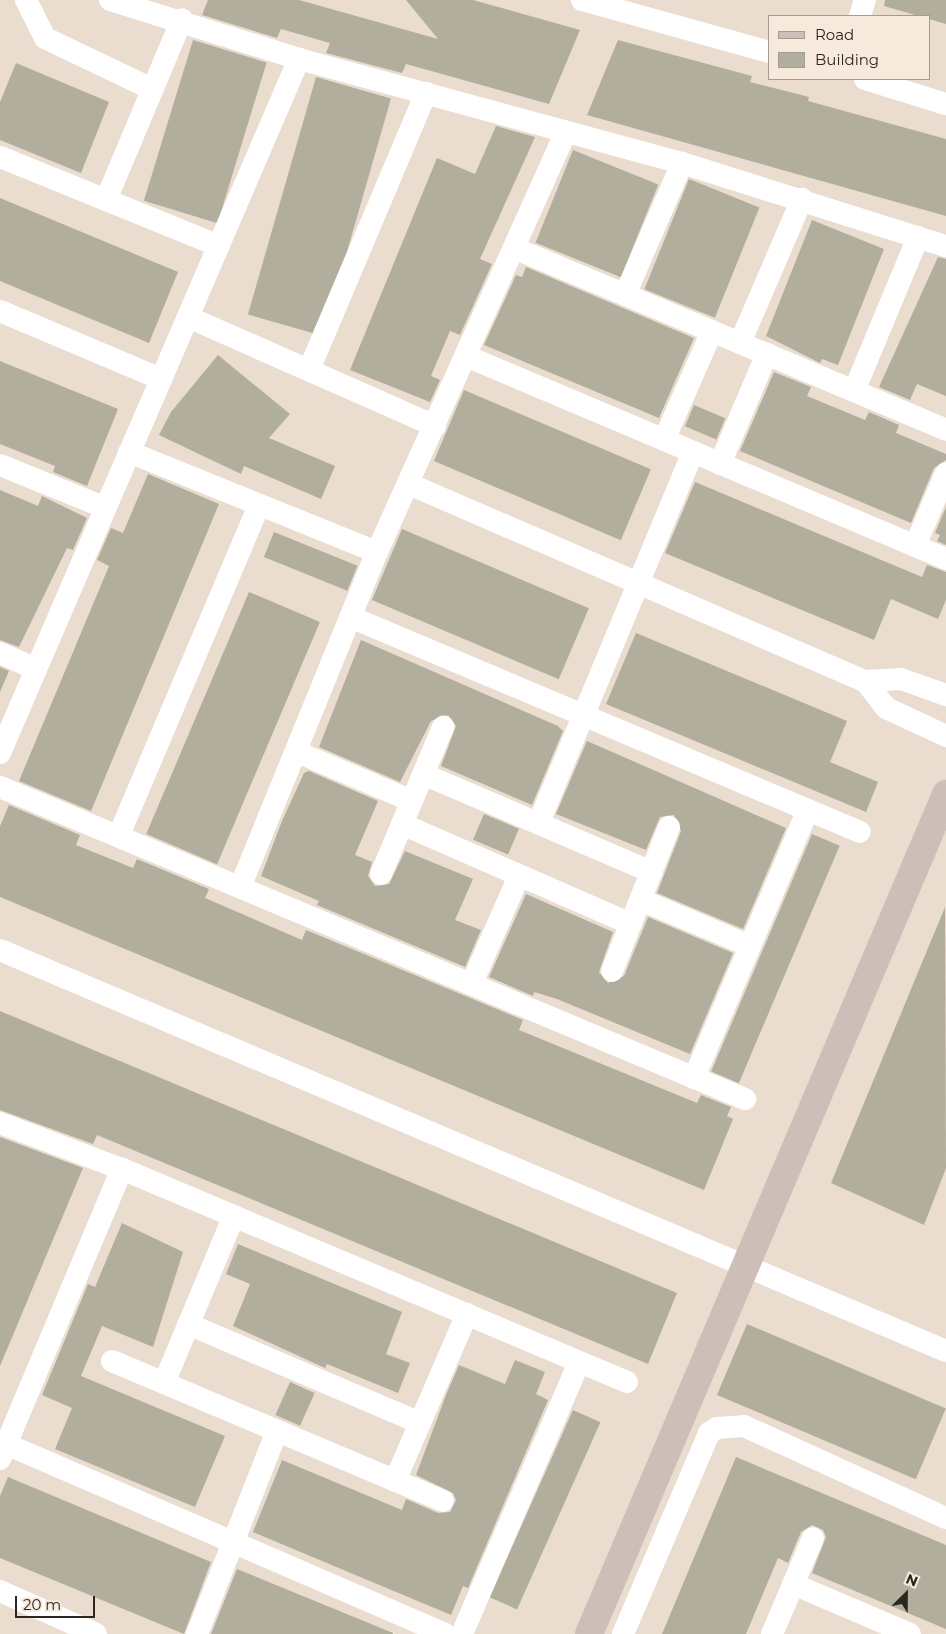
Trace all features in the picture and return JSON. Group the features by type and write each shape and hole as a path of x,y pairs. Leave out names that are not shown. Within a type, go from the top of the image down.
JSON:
{"street":[{"path":"26,0 45,38 152,89"},
{"path":"110,0 182,19 299,59 682,163 802,199 946,246"},
{"path":"582,0 768,51"},
{"path":"860,15 865,0"},
{"path":"106,200 182,19"},
{"path":"0,753 299,59"},
{"path":"868,80 946,104"},
{"path":"309,370 426,93"},
{"path":"241,885 353,618 377,552 566,132"},
{"path":"0,157 219,246"},
{"path":"625,295 682,163"},
{"path":"740,343 802,199"},
{"path":"854,391 918,237"},
{"path":"514,248 946,430"},
{"path":"0,311 162,379"},
{"path":"188,317 435,426"},
{"path":"664,440 712,331"},
{"path":"720,464 767,354"},
{"path":"466,356 946,559"},
{"path":"129,452 258,507 377,552"},
{"path":"539,822 637,582 694,452"},
{"path":"0,464 106,508"},
{"path":"915,546 946,473"},
{"path":"409,484 865,681 901,679 946,695"},
{"path":"119,836 258,507"},
{"path":"353,618 860,832"},
{"path":"0,653 36,669"},
{"path":"865,681 886,708 946,736"},
{"path":"381,874 443,727"},
{"path":"297,752 412,800"},
{"path":"423,774 539,822 652,872"},
{"path":"0,787 241,885 745,1099"},
{"path":"589,1634 746,1269 946,794"},
{"path":"694,1078 808,810"},
{"path":"402,824 631,924"},
{"path":"612,971 669,827"},
{"path":"472,983 519,876"},
{"path":"641,900 750,946"},
{"path":"0,950 656,1228 746,1269 946,1351"},
{"path":"0,1123 122,1169 628,1382"},
{"path":"122,1169 3,1451 232,1542 445,1634"},
{"path":"164,1382 234,1216"},
{"path":"395,1481 466,1314"},
{"path":"188,1324 420,1422"},
{"path":"112,1361 443,1501"},
{"path":"462,1634 579,1362"},
{"path":"623,1634 709,1433 717,1428 744,1426 946,1518"},
{"path":"197,1634 277,1431"},
{"path":"780,1632 794,1584 813,1538"},
{"path":"794,1584 910,1634"},
{"path":"0,1591 96,1634"}],"building":[{"path":"208,0 299,0 438,39 406,0 473,0 580,30 549,104 406,64 402,73 326,53 330,43 281,29 277,38 202,15"},
{"path":"885,0 946,0 946,24 931,20 931,15 915,15 884,6"},
{"path":"193,40 267,63 218,223 144,201"},
{"path":"618,40 752,76 750,82 809,97 808,101 946,139 946,216 587,115"},
{"path":"16,63 109,102 81,173 0,140 0,102"},
{"path":"316,77 391,98 323,336 248,314"},
{"path":"496,126 535,137 480,259 492,264 460,335 450,331 431,376 440,380 430,402 350,370 437,158 475,174"},
{"path":"573,150 658,184 621,277 536,243"},
{"path":"689,179 759,207 715,318 644,289"},
{"path":"0,198 178,272 149,343 0,281"},
{"path":"812,220 884,249 838,365 822,359 820,363 766,336"},
{"path":"938,257 946,259 946,396 917,384 910,400 879,387"},
{"path":"526,267 694,338 659,418 484,345 516,275 522,277"},
{"path":"218,355 290,414 269,438 335,466 321,499 244,466 241,474 159,435 171,412"},
{"path":"0,361 118,409 87,486 53,472 55,466 0,444"},
{"path":"774,372 811,387 807,396 865,420 869,412 899,425 896,433 946,454 946,460 934,468 911,523 740,451"},
{"path":"464,390 651,469 621,540 434,461"},
{"path":"694,405 725,418 716,439 685,426"},
{"path":"148,474 219,504 91,811 19,781 109,566 97,560 111,528 123,533"},
{"path":"695,482 922,577 927,565 946,572 946,600 938,619 891,599 874,640 665,553"},
{"path":"0,490 38,506 42,496 87,518 73,550 67,548 19,647 0,640"},
{"path":"946,507 946,545 937,541 940,535 935,533"},
{"path":"402,529 589,608 559,679 372,600"},
{"path":"274,532 357,566 347,591 264,557"},
{"path":"249,592 320,622 217,864 146,834"},
{"path":"636,633 847,721 830,762 878,782 866,812 606,704"},
{"path":"361,640 558,726 563,731 532,805 441,766 456,726 448,715 431,721 400,782 319,747"},
{"path":"0,667 9,671 0,692"},
{"path":"587,741 786,828 743,929 657,893 681,831 674,815 660,817 646,850 556,814"},
{"path":"309,771 378,801 355,855 372,862 368,876 375,886 389,884 405,851 473,879 455,920 481,930 465,967 317,905 319,901 261,876 282,821 304,773"},
{"path":"9,805 80,835 76,845 133,868 137,859 209,889 205,898 302,940 306,930 523,1020 519,1030 697,1103 701,1095 731,1107 727,1116 733,1119 704,1190 0,897 0,826"},
{"path":"484,814 519,829 508,855 473,840"},
{"path":"812,834 840,846 739,1083 711,1071"},
{"path":"526,894 613,932 599,972 608,983 624,976 648,917 733,953 690,1054 557,999 534,992 533,996 489,977"},
{"path":"945,907 946,1168 924,1225 831,1183"},
{"path":"0,1011 677,1293 648,1364 97,1135 93,1144 0,1110"},
{"path":"0,1137 83,1168 0,1366"},
{"path":"122,1223 183,1252 153,1347 102,1326 81,1376 225,1436 195,1507 55,1449 72,1408 42,1395 88,1284 95,1287"},
{"path":"238,1244 402,1312 386,1354 410,1363 398,1393 327,1364 325,1368 233,1326 250,1284 226,1274"},
{"path":"747,1324 946,1408 916,1479 717,1395"},
{"path":"515,1360 545,1372 536,1394 548,1400 468,1588 463,1586 451,1615 253,1532 282,1460 402,1510 406,1499 438,1513 450,1512 456,1500 453,1493 416,1475 446,1395 459,1365 505,1384"},
{"path":"290,1382 315,1393 300,1426 275,1415"},
{"path":"573,1410 600,1422 517,1609 490,1597"},
{"path":"736,1457 946,1545 946,1629 812,1573 826,1537 823,1530 812,1525 801,1532 788,1563 778,1558 746,1634 662,1634"},
{"path":"8,1477 211,1562 184,1634 0,1558 0,1496"},
{"path":"237,1569 393,1633 393,1634 211,1634"}]}
